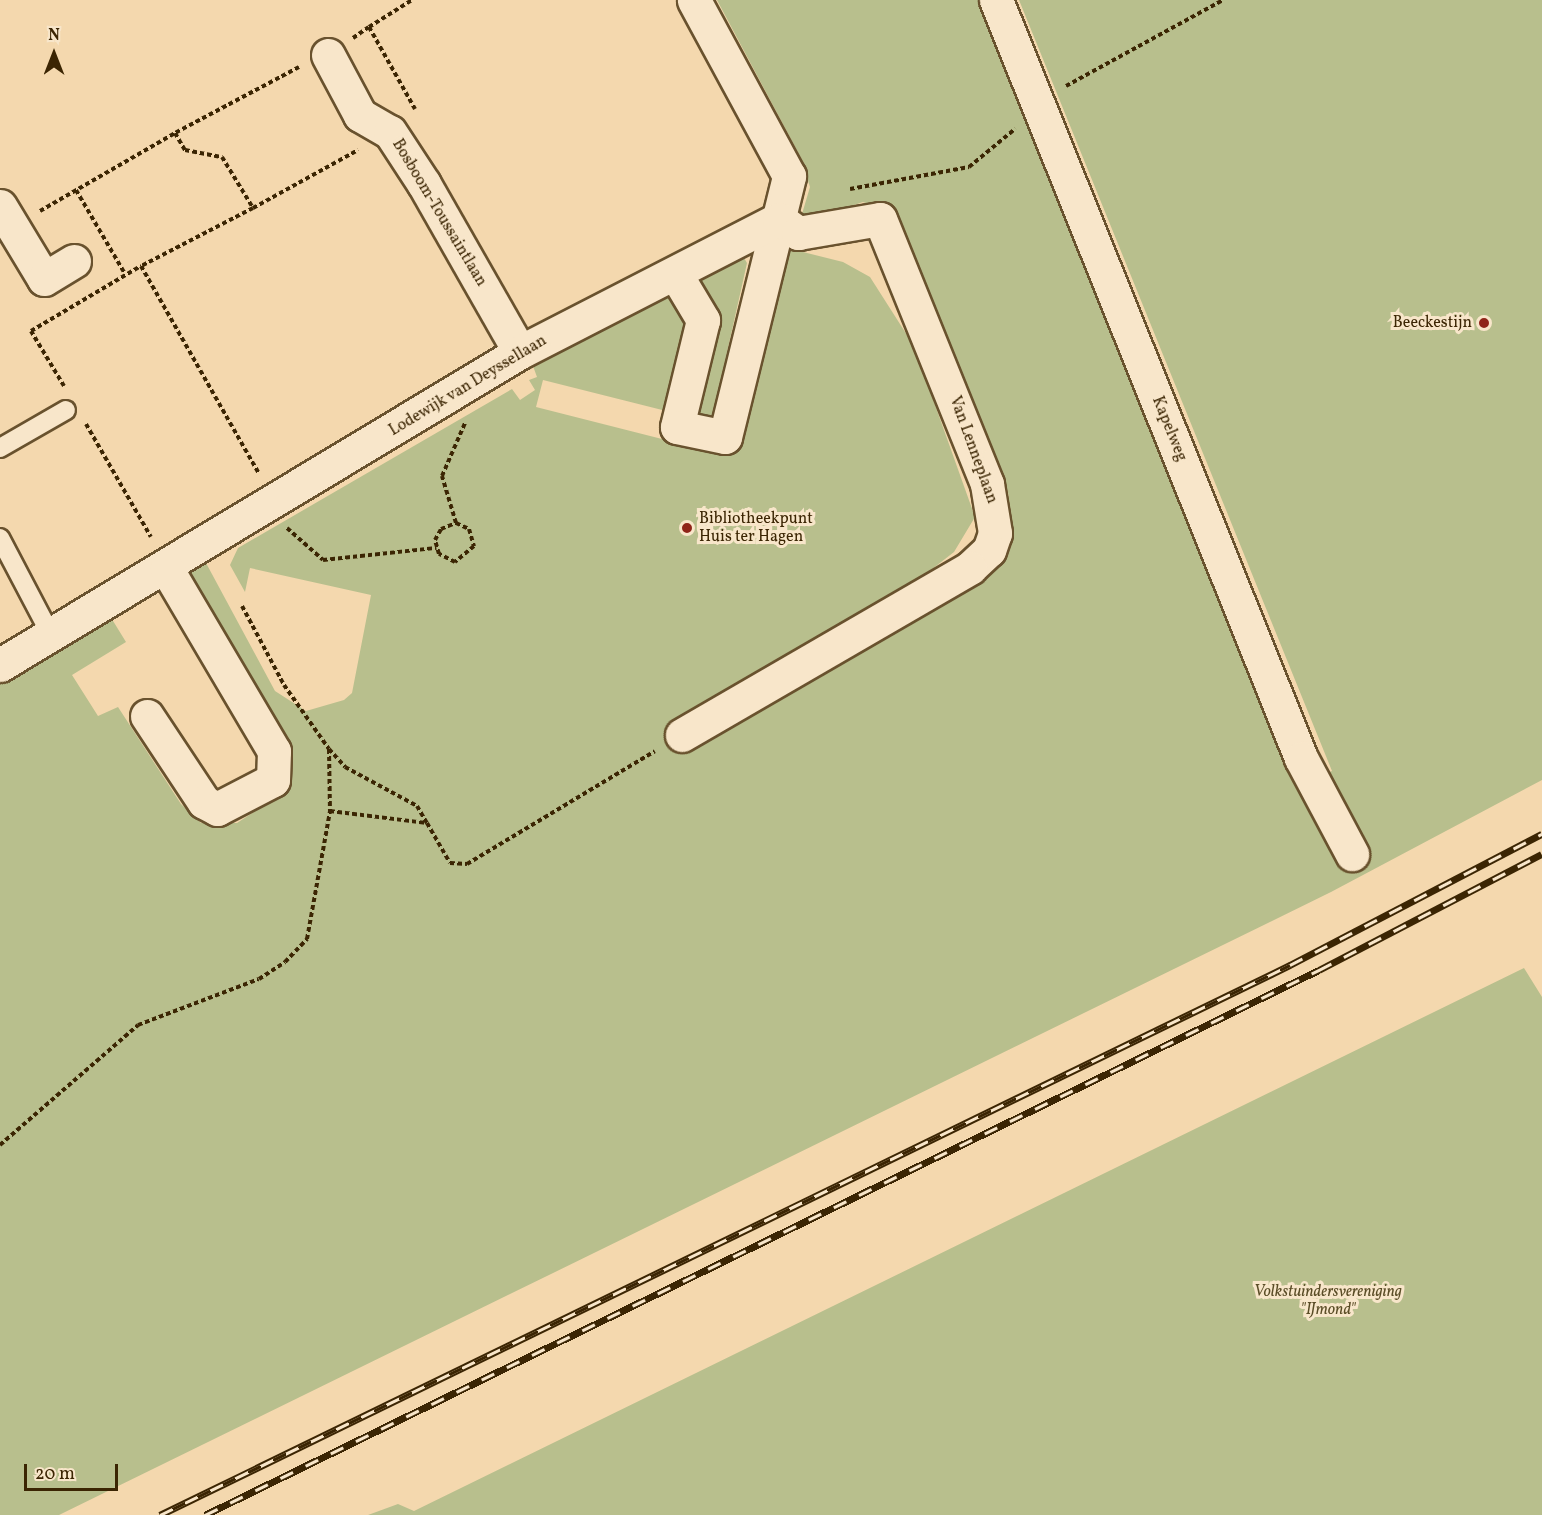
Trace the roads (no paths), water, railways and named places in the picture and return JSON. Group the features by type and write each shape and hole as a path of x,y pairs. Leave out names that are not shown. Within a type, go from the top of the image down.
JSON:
{"street":[{"path":"675,273 704,320 677,427 725,437 789,176 694,0"},
{"name":"Kapelweg","path":"996,0 1301,758 1352,854"},
{"name":"Bosboom-Toussaintlaan","path":"328,55 360,115 390,132 520,352"},
{"path":"6,217 44,279 74,261"},
{"name":"Lodewijk van Deyssellaan","path":"0,665 168,567 520,352 779,219"},
{"name":"Van Lenneplaan","path":"682,735 969,568 988,550 995,533 987,484 880,219 798,233 779,219"},
{"path":"147,716 204,802 218,809 273,780 274,752 168,567"}],"lane":[{"path":"0,448 71,405"},
{"path":"0,538 51,635"}],"railway":[{"path":"160,1515 1290,965 1542,834"},
{"path":"205,1515 1319,970 1542,854"}],"place":[{"name":"Beeckestijn","path":"1484,323"},
{"name":"Bibliotheekpunt Huis ter Hagen","path":"687,528"}],"park label":[{"name":"Volkstuindersvereniging \"IJmond\"","path":"1328,1301"}]}
